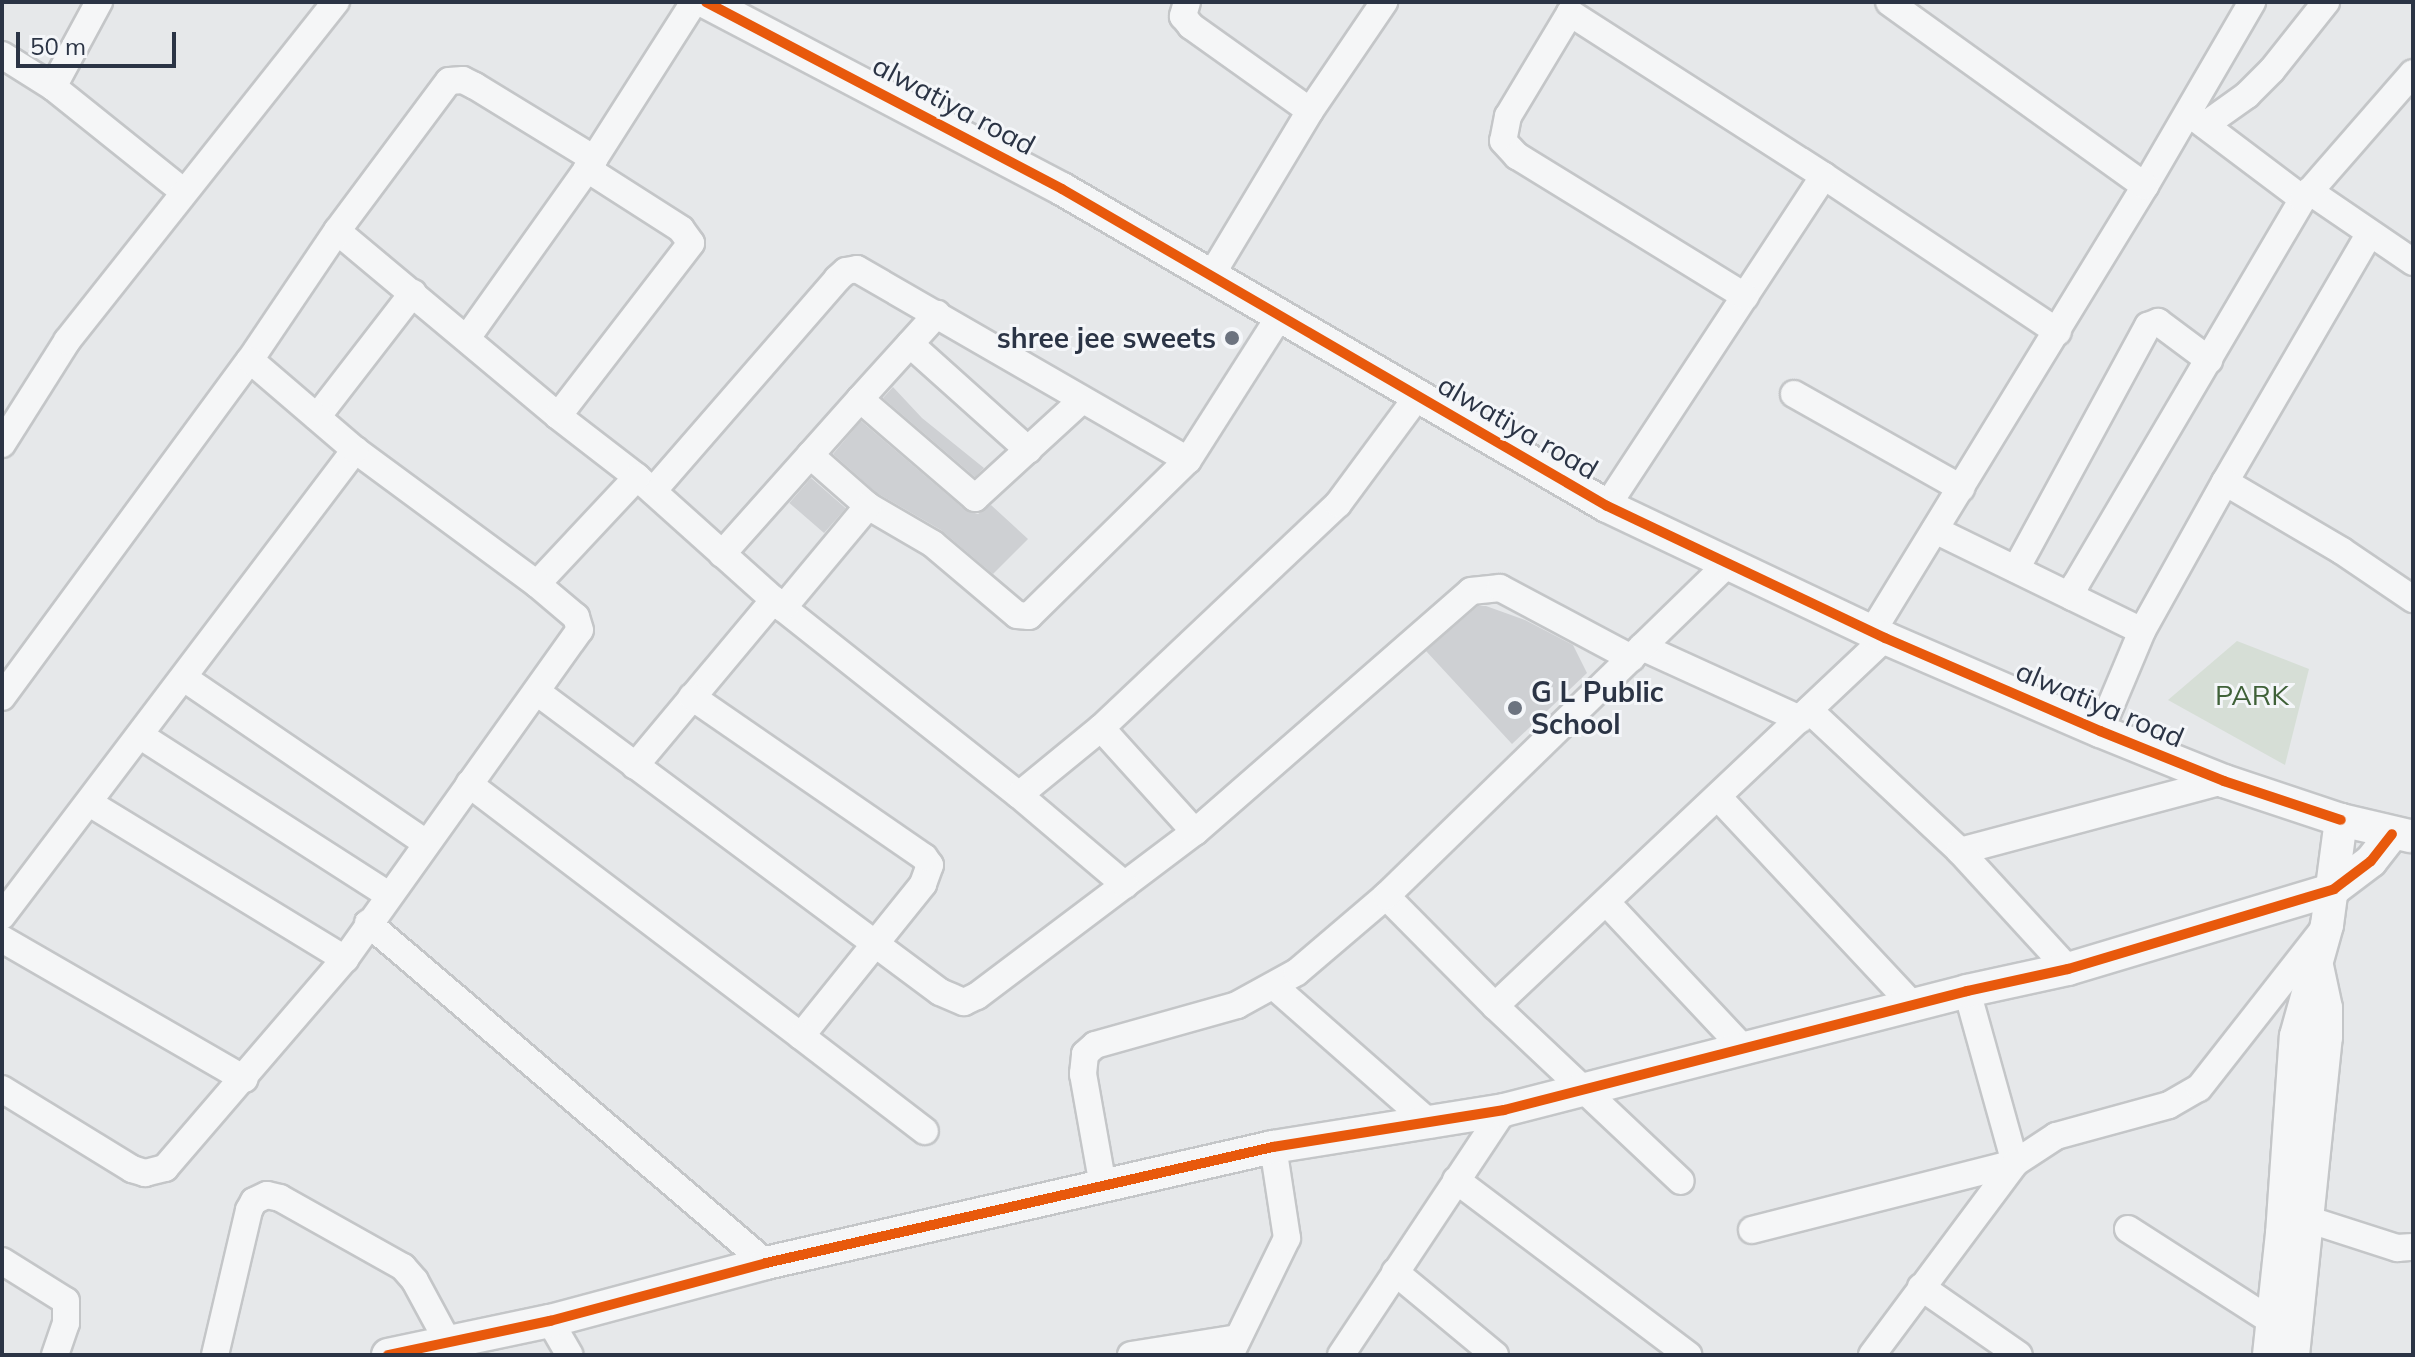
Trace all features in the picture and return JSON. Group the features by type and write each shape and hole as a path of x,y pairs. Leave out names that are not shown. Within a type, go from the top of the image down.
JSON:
{"street":[{"path":"53,87 99,2"},
{"path":"2,444 67,341 336,2"},
{"path":"467,338 591,164 694,2"},
{"name":"alwatiya road","path":"706,2 1062,189 1607,506 1878,635 2100,731 2224,781 2341,820 2402,835"},
{"path":"1187,2 1183,16 1191,26 1310,111"},
{"path":"1212,274 1310,111 1384,2"},
{"path":"1889,2 2145,186"},
{"path":"1495,1006 1719,798 1804,715 1878,635 1935,530 2145,186 2196,119 2252,2"},
{"path":"2196,119 2247,95 2272,70 2326,2"},
{"path":"1745,296 1517,156 1503,141 1508,116 1574,8 2058,332"},
{"path":"2,55 53,87 184,192"},
{"path":"2072,597 2076,584 2306,195 2413,73"},
{"path":"2,697 250,360 337,231 449,81 463,80 475,86 681,229 691,243 558,416"},
{"path":"2196,119 2306,195 2413,262"},
{"path":"1607,506 1824,176"},
{"path":"337,231 558,416 645,484 778,604 1019,795 1125,885"},
{"path":"2100,731 2142,631 2369,235"},
{"path":"537,584 645,484 846,271 867,272 1081,401 1188,460"},
{"path":"317,417 413,293"},
{"path":"722,554 937,314"},
{"path":"810,455 868,506 933,544 1017,615 1029,616 1188,460 1281,314"},
{"path":"2016,569 2148,326 2158,322 2209,360"},
{"path":"910,344 1028,450"},
{"path":"2,1089 132,1169 156,1173 165,1168 345,959 576,638 581,624 537,584 355,450 250,360"},
{"path":"1794,394 1961,488"},
{"path":"1019,795 1101,728 1338,504 1418,396"},
{"path":"860,399 975,498 1081,401"},
{"path":"2,916 91,804 355,450"},
{"path":"2225,482 2342,551 2412,597"},
{"path":"635,766 692,697 868,506"},
{"path":"1935,530 2142,631"},
{"path":"1103,1186 1083,1074 1085,1054 1095,1045 1237,1005 1275,987 1386,896 1729,563"},
{"path":"537,692 940,992 964,1002 977,996 1195,832 1471,591 1500,588 1637,653 1804,715 1960,851 2068,969"},
{"path":"184,678 426,843"},
{"path":"692,697 924,857 930,865 929,875 801,1036"},
{"path":"1101,728 1195,832"},
{"path":"141,736 389,895"},
{"path":"1960,851 2224,781"},
{"path":"469,784 925,1131"},
{"path":"1719,798 1913,1005"},
{"path":"91,804 345,959"},
{"path":"2287,1354 2273,1322 2296,1036 2327,925 2341,820"},
{"path":"388,1355 452,1350 766,1263 1273,1147 1504,1110 1967,991 2068,969 2334,889 2402,835"},
{"path":"1386,896 1495,1006 1587,1089 1681,1181"},
{"path":"1607,903 1744,1049"},
{"path":"368,923 766,1263"},
{"path":"1752,1230 2015,1163 2056,1136 2169,1105 2199,1088 2327,925"},
{"path":"2,939 244,1079"},
{"path":"2287,1354 2307,1219 2326,1037 2326,1008 2317,963"},
{"path":"1275,987 1431,1124"},
{"path":"1967,991 2015,1163"},
{"path":"1341,1355 1504,1110"},
{"path":"1131,1355 1234,1346 1287,1238 1273,1147"},
{"path":"1872,1355 2015,1163"},
{"path":"1456,1180 1688,1355"},
{"path":"215,1355 249,1210 254,1201 267,1195 280,1198 403,1267 415,1281 452,1350"},
{"path":"2307,1219 2397,1248 2413,1247"},
{"path":"2128,1229 2273,1322"},
{"path":"2,1261 66,1301 66,1323 55,1355"},
{"path":"1395,1272 1495,1355"},
{"path":"1921,1287 2019,1355"},
{"path":"550,1321 570,1355"}],"green space":[{"name":"PARK","path":"2237,641 2309,669 2285,765 2168,700"}],"building":[{"path":"893,387 922,418 984,468 975,477 883,398"},
{"path":"861,421 965,510 978,514 991,505 1028,539 993,574 941,530 877,493 833,454"},
{"path":"811,478 846,508 824,533 789,503"},
{"name":"G L Public School","path":"1478,606 1525,620 1573,645 1587,673 1512,744 1426,651"}],"cycle path":[{"path":"706,2 1062,189 1607,506 1885,638 2100,731 2224,781 2341,820"},
{"path":"388,1355 550,1321 766,1263 1273,1147 1504,1110 1967,991 2068,969 2334,889 2371,861 2392,834"}],"place":[{"name":"shree jee sweets","path":"1232,338"},
{"name":"G L Public School","path":"1515,708"}]}
